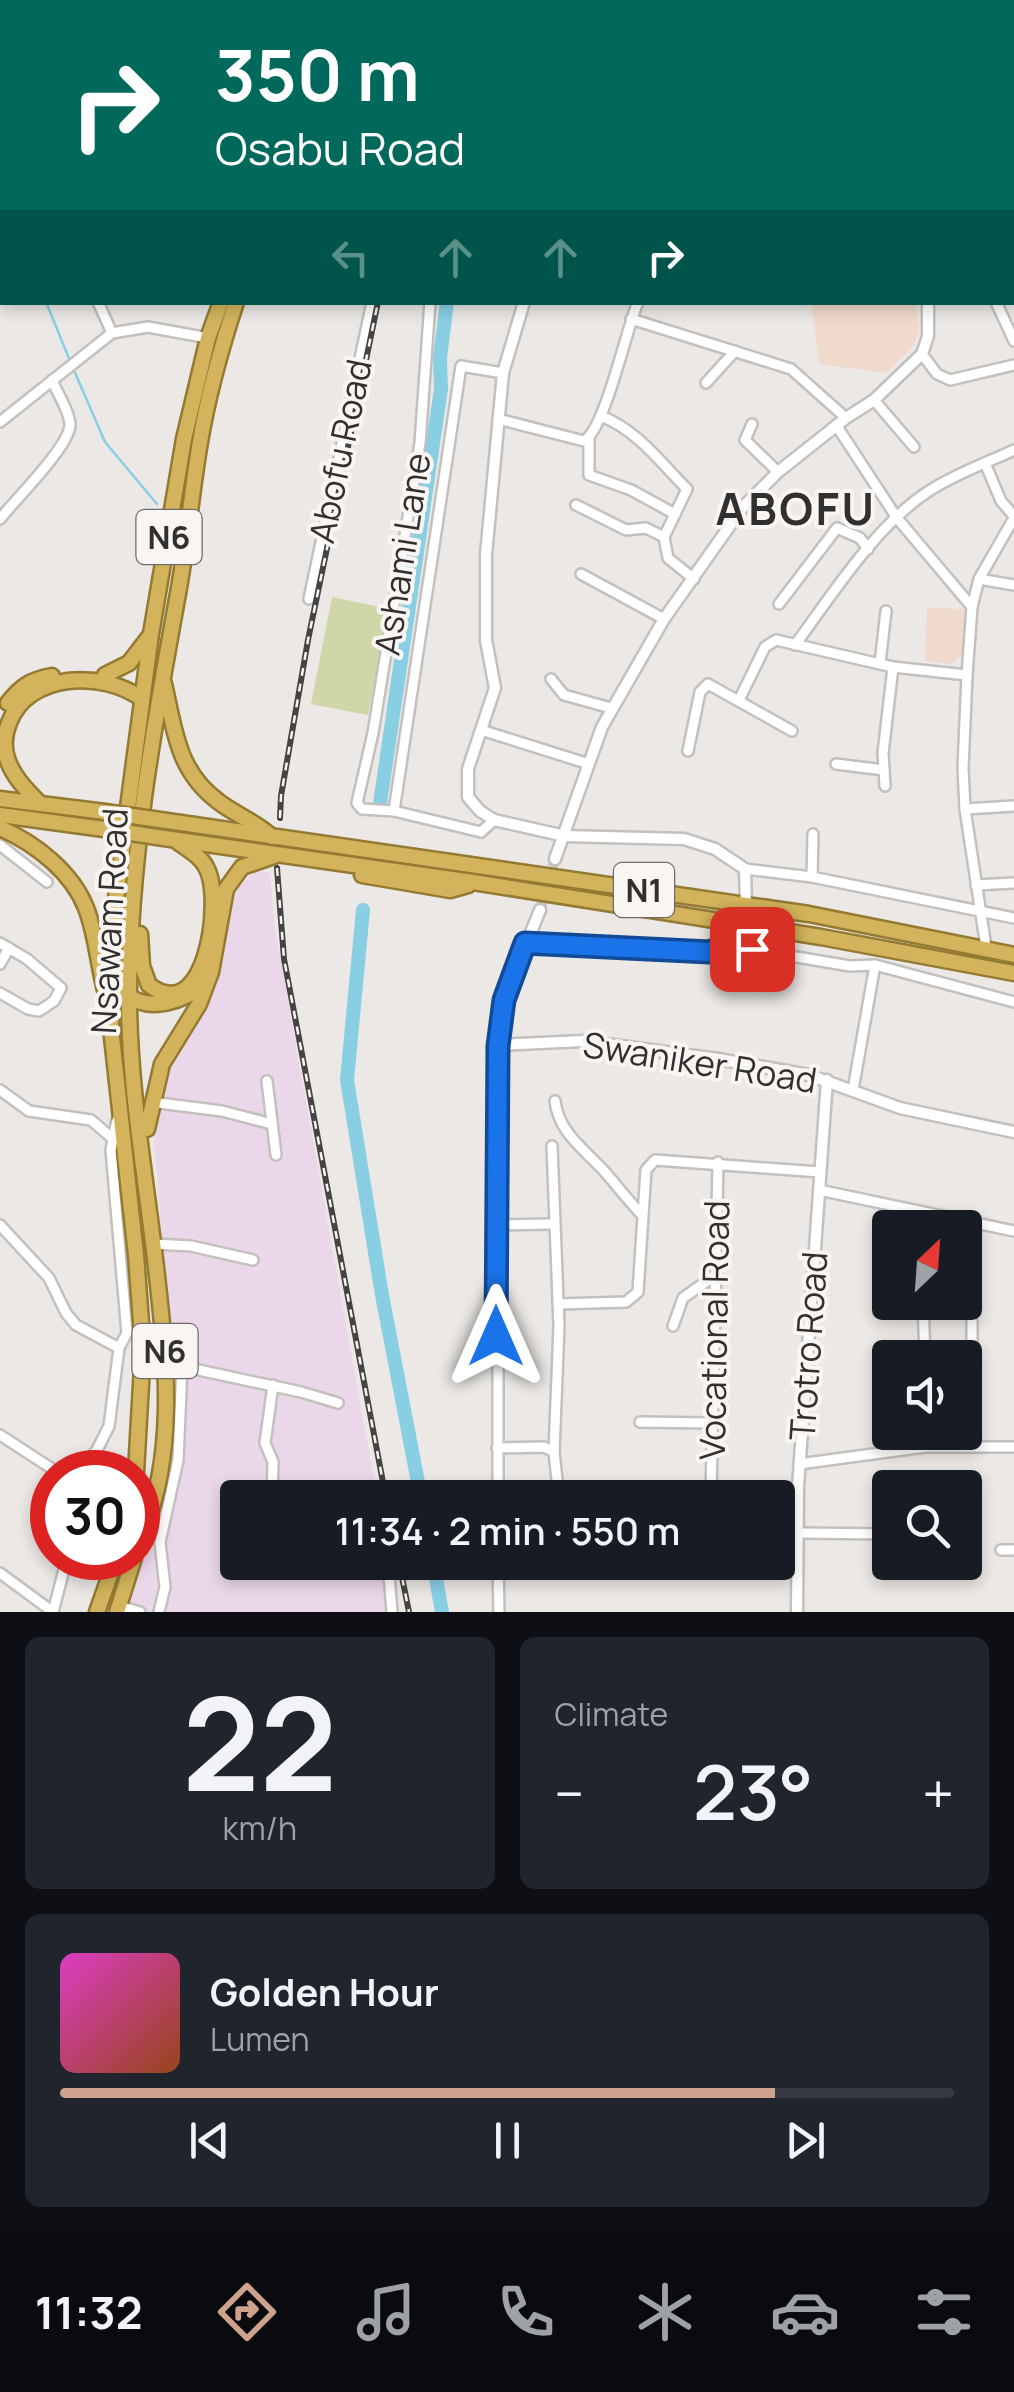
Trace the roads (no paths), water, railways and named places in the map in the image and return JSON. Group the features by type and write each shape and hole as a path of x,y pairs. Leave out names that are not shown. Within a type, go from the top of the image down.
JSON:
{"highway":[{"name":"Nsawam Road","path":"138,1450 144,1369 139,1281 110,1008 116,898 148,697 162,674 178,598 220,305"},
{"name":"Nsawam Road","path":"160,1461 168,1405 166,1363 129,997 151,634 184,439 215,340 234,305"},
{"path":"106,675 129,663 151,634"},
{"path":"162,674 173,732 187,768 220,803 272,837"},
{"path":"0,722 20,688 34,679 106,675 148,697"},
{"path":"40,804 20,781 6,756 5,732 12,713 25,696 44,685 65,681 110,685 148,697"},
{"name":"N1","path":"0,799 809,914 1014,955"},
{"path":"0,815 280,855"},
{"path":"0,828 30,843 76,889 86,908 110,1008"},
{"path":"134,906 142,966 149,985 168,992 190,985 202,966 210,930 211,881 200,858 169,838"},
{"path":"144,1156 151,1102 169,1048 207,983 223,899 232,878 242,867 280,855"},
{"name":"N1","path":"280,855 344,865 363,876 418,887 450,890 473,882 895,949 1014,973"},
{"path":"116,898 122,922 122,985 129,997 143,1003 167,1002 190,996 207,983"},
{"path":"144,1369 156,1373 160,1398 152,1450"},
{"path":"98,1612 109,1580"},
{"path":"118,1609 127,1580"}],"street":[{"path":"99,305 112,333"},
{"name":"Abofu Road","path":"309,599 371,305"},
{"name":"Ashami Lane","path":"394,811 362,809 357,803 373,732 420,442 430,305"},
{"path":"523,305 503,373 498,419 485,608 494,688 468,768 466,789 472,804 494,820 565,836 684,838 725,854 746,868 812,877 1014,918"},
{"path":"637,305 601,416 589,438 588,475 631,490 675,514"},
{"path":"555,859 611,708 664,619 743,506 841,421 874,400 922,354 928,336 928,305"},
{"path":"997,305 1014,341"},
{"path":"631,319 790,369 841,421 897,518 972,607"},
{"path":"0,422 112,333 148,327 215,340"},
{"path":"706,384 735,351"},
{"path":"922,354 938,374 950,380 1014,365"},
{"path":"494,820 490,828 481,832 394,811 461,366 503,373"},
{"path":"0,519 46,466 68,433 69,420 52,380"},
{"path":"874,400 914,447"},
{"path":"601,416 634,433 687,489 664,536 668,558 694,579"},
{"path":"498,419 589,438"},
{"path":"752,424 745,440 778,472"},
{"path":"795,644 897,518 927,492 1014,450"},
{"path":"985,463 1001,501 1014,517 979,579 972,607 967,675 966,810 986,948"},
{"path":"576,504 626,530 646,528 664,536"},
{"path":"779,604 837,528 860,538 868,550"},
{"path":"582,574 664,619"},
{"path":"979,579 1014,585"},
{"path":"880,663 886,611"},
{"path":"738,700 770,642 776,640 893,667 967,675"},
{"path":"885,786 893,667"},
{"path":"552,679 564,695 611,708"},
{"path":"688,751 703,686 711,684 792,731"},
{"path":"481,730 589,764"},
{"path":"836,764 884,770"},
{"path":"966,810 1014,806"},
{"path":"812,877 814,834"},
{"path":"0,845 47,882"},
{"path":"746,868 746,907"},
{"path":"976,884 1014,883"},
{"path":"498,1480 498,1046 504,1000 540,910"},
{"path":"725,945 727,923"},
{"path":"525,943 710,952 725,945 850,966 875,965 1014,1002"},
{"path":"0,964 4,946 27,959 61,988 54,1000 39,1011 28,1010 0,993"},
{"path":"853,1090 875,965"},
{"name":"Swaniker Road","path":"498,1046 617,1044 827,1080 900,1108 1014,1132"},
{"name":"Trotro Road","path":"797,1612 799,1464 827,1080"},
{"path":"268,1081 276,1156"},
{"path":"0,1090 30,1111 91,1120 112,1138"},
{"path":"555,1101 558,1121 642,1215"},
{"path":"151,1102 222,1111 272,1124"},
{"path":"97,1450 110,1426 119,1348 127,1333 112,1138 121,1106"},
{"path":"552,1146 558,1304 554,1452 557,1480"},
{"path":"558,1304 626,1302 638,1292 646,1170 653,1161 718,1162 820,1172"},
{"name":"Vocational Road","path":"710,1480 718,1162"},
{"path":"819,1190 1014,1232"},
{"path":"496,1225 553,1224"},
{"path":"0,1226 48,1278 76,1325 119,1348"},
{"path":"154,1244 191,1246 253,1260"},
{"path":"674,1326 683,1298 714,1276"},
{"path":"972,1322 972,1340"},
{"path":"166,1363 338,1403"},
{"path":"159,1612 164,1586 160,1542 178,1460 182,1367"},
{"path":"272,1480 273,1462 265,1443 273,1386"},
{"path":"640,1422 712,1424"},
{"path":"0,1435 30,1454"},
{"path":"982,1446 1014,1447"},
{"path":"497,1448 544,1447 554,1452"},
{"path":"799,1464 902,1450"},
{"path":"798,1533 872,1534"},
{"path":"1000,1550 1014,1550"},
{"path":"0,1573 52,1612 61,1580"},
{"path":"389,1580 392,1612"},
{"path":"498,1580 499,1612"},
{"path":"118,1609 140,1612"}],"waterway":[{"path":"47,305 70,361"},
{"path":"379,810 441,389 440,358 447,305"},
{"path":"73,368 105,442 157,504"},
{"path":"363,910 347,1080 418,1480"},
{"path":"436,1580 442,1612"}],"tunnel":[{"path":"540,910 555,859"}],"railway":[{"path":"280,818 308,640 377,305"},
{"path":"277,868 284,959 383,1480"},
{"path":"403,1580 409,1612"}],"district":[{"name":"ABOFU","path":"796,508"}]}
